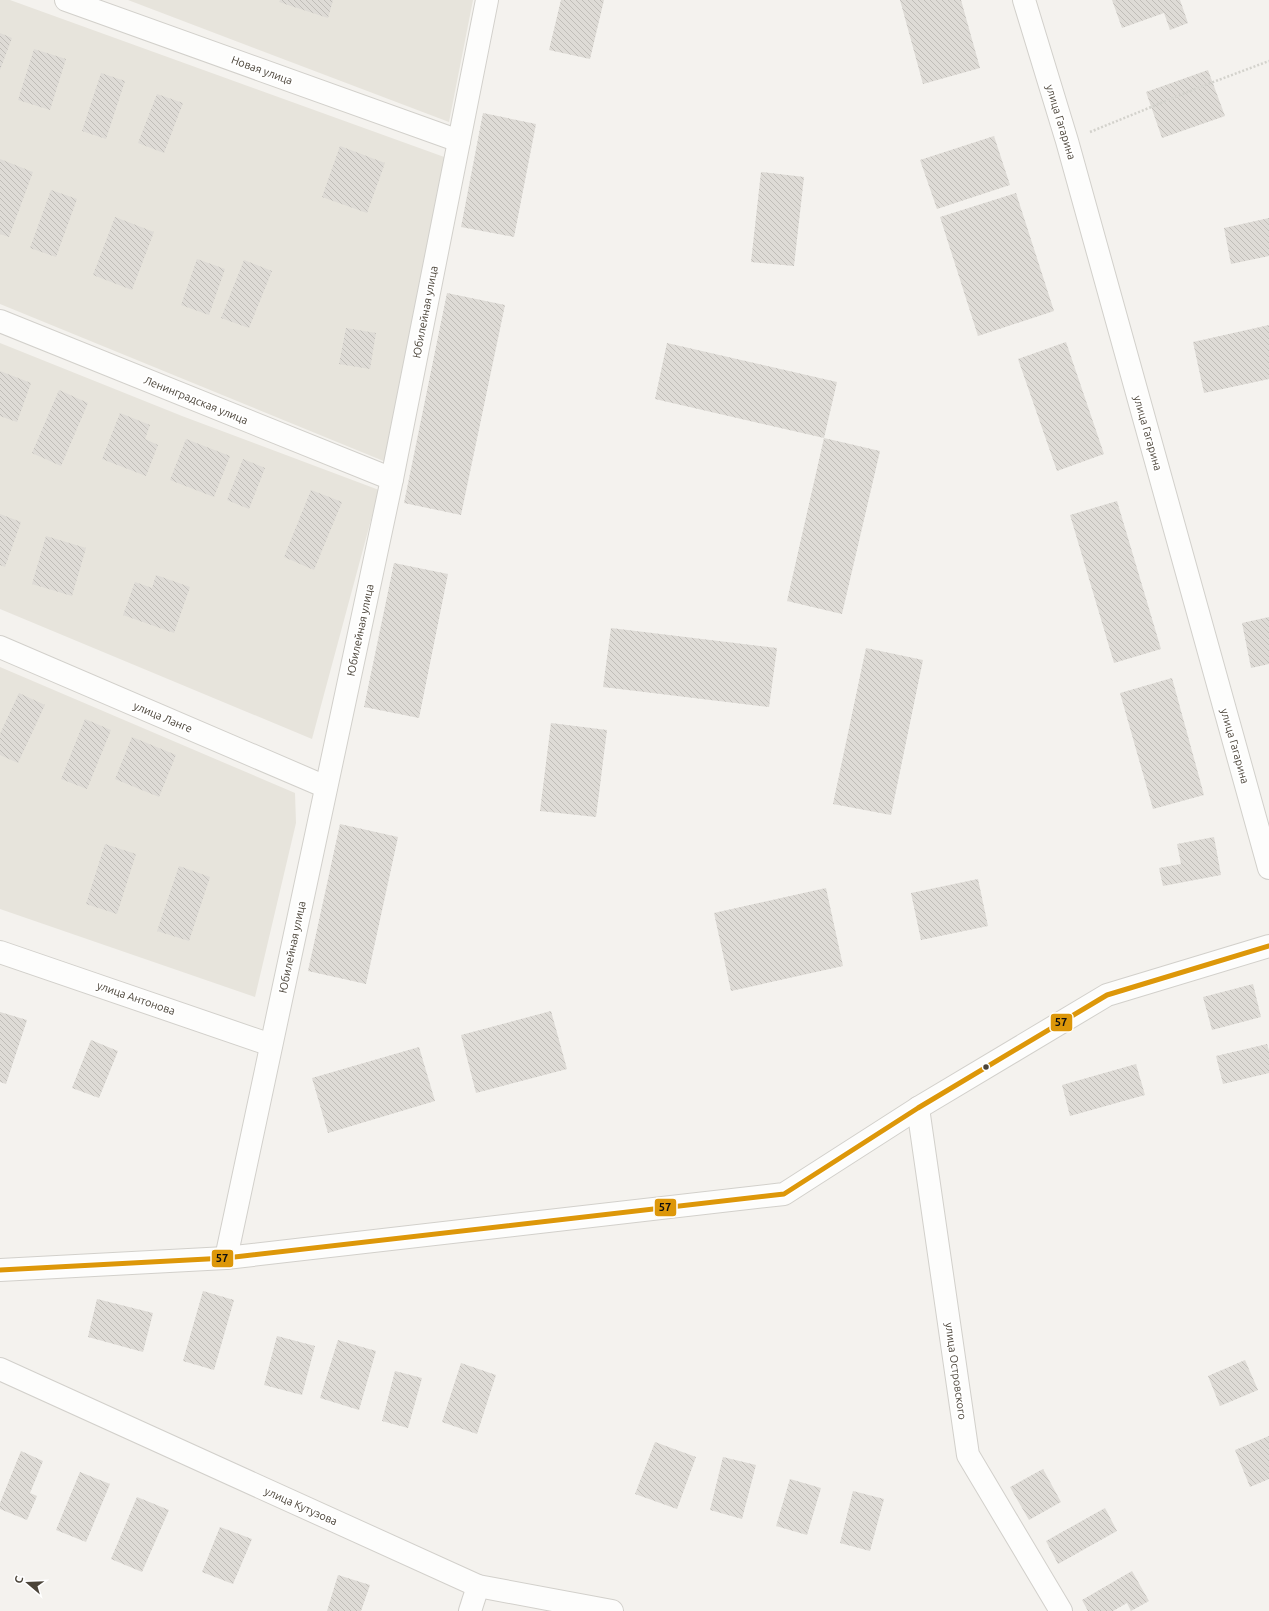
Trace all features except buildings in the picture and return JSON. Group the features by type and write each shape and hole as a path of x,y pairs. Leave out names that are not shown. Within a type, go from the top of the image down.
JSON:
{"street":[{"name":"Новая улица","path":"66,0 459,141"},
{"name":"Юбилейная улица","path":"226,1258 392,479 487,0"},
{"name":"улица Гагарина","path":"1024,0 1067,141 1269,868"},
{"name":"Ленинградская улица","path":"0,320 392,479"},
{"name":"улица Ланге","path":"0,647 326,787"},
{"path":"0,1270 226,1258 784,1194 918,1108 1107,995 1269,946"},
{"name":"улица Антонова","path":"0,952 271,1044"},
{"name":"улица Островского","path":"918,1108 968,1455 1061,1611"},
{"name":"улица Кутузова","path":"0,1369 478,1586 612,1611"},
{"path":"470,1611 478,1586"}],"path":[{"path":"1067,141 1200,87 1269,62"}],"shaded area":[{"path":"0,0 10,0 447,158 386,462 0,304"},
{"path":"128,0 473,0 449,122"},
{"path":"0,343 182,416 379,490 312,739 0,609"},
{"path":"0,667 295,793 296,823 255,997 0,909"}],"transit line":[{"name":"57","path":"0,1270 226,1258 784,1194 918,1108 1107,995 1269,946"}]}
